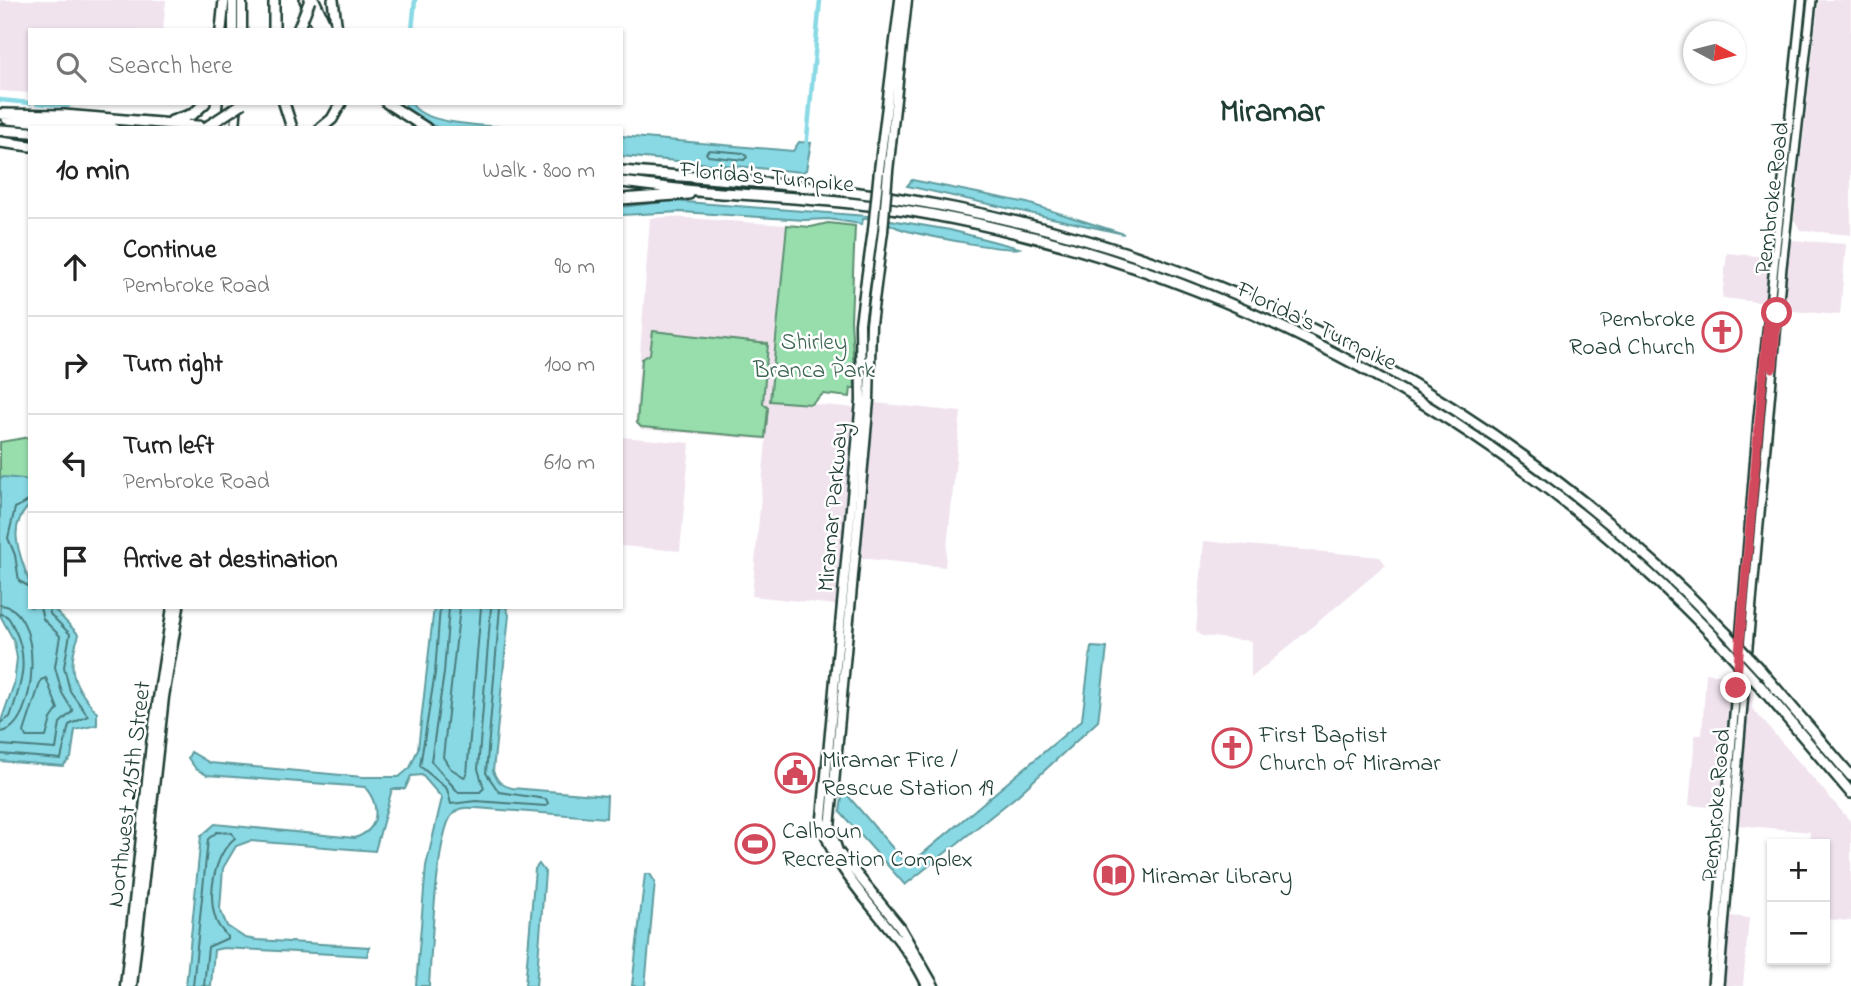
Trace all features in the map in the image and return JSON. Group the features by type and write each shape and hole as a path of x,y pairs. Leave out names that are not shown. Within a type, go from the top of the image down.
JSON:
{"highway":[{"path":"222,28 224,0"},
{"path":"274,0 274,28"},
{"path":"299,28 310,0"},
{"path":"310,0 318,28"},
{"path":"310,0 327,28"},
{"path":"333,0 337,28"},
{"path":"164,123 193,114 203,105"},
{"path":"208,126 240,105"},
{"path":"285,105 291,126"},
{"path":"323,126 332,119 340,105"},
{"path":"391,105 423,126"},
{"path":"0,116 64,115 229,126"},
{"path":"0,116 94,126"},
{"path":"0,130 28,132"},
{"path":"0,142 28,146"},
{"name":"Florida's Turnpike","path":"623,171 865,193 955,208 1095,243 1230,291 1369,358 1503,440 1603,517 1726,633 1851,776"},
{"name":"Florida's Turnpike","path":"623,182 705,192 740,192 853,202 993,227 1120,262 1262,317 1397,386 1513,461 1638,562 1725,648 1851,793"},
{"path":"623,199 705,192"}],"main road":[{"path":"233,0 233,28"},
{"path":"242,0 242,28"},
{"name":"Miramar Parkway","path":"900,0 878,230 869,400 830,828 838,851 900,927 934,986"},
{"name":"Miramar Parkway","path":"883,171 907,0"},
{"name":"Pembroke Road","path":"1715,986 1713,973 1758,418 1802,0"},
{"name":"Pembroke Road","path":"1715,986 1725,912 1773,368 1812,0"},
{"path":"1799,28 1804,36 1800,76 1802,88"},
{"path":"1793,85 1797,91 1793,127 1798,133"},
{"path":"228,105 229,126"},
{"path":"229,126 236,105"},
{"name":"Miramar Parkway","path":"878,230 860,323 861,401 822,818 831,853 894,931 927,986"},
{"path":"1769,308 1773,315 1769,360 1773,368"},
{"path":"1764,363 1767,371 1763,416 1768,424"},
{"path":"1758,418 1763,431 1759,476 1762,486"},
{"name":"Northwest 215th Street","path":"125,986 151,744 172,609"},
{"name":"Northwest 215th Street","path":"132,986 164,697 179,609"},
{"path":"1722,868 1722,905 1725,912"}],"shaded area":[{"path":"0,0 166,0 163,28 28,28 28,93 0,91"},
{"path":"1819,0 1851,0 1851,235 1800,230 1794,219"},
{"path":"672,217 787,225 770,400 856,408 836,605 752,596 766,440 641,429 635,422 650,218"},
{"path":"1792,240 1846,244 1840,315 1781,310 1766,303 1722,298 1727,253 1786,259"},
{"path":"875,403 961,412 945,567 859,558"},
{"path":"623,437 690,443 680,551 623,546"},
{"path":"1204,541 1380,557 1386,565 1251,678 1251,641 1202,636 1196,631"},
{"path":"1706,673 1726,676 1753,692 1752,708 1851,822 1851,921 1830,919 1830,839 1809,839 1810,832 1738,825 1739,810 1689,805 1695,735 1702,735"},
{"path":"1730,916 1749,918 1743,986 1724,986"}],"green space":[{"name":"Shirley Branca Park","path":"828,223 855,226 851,320 855,388 851,388 850,397 823,394 811,404 770,401 787,225 811,227"},
{"path":"653,331 768,344 763,403 768,408 765,438 641,427 637,423 642,359 650,354"},
{"path":"28,437 28,482 24,479 0,479 0,442"}],"water":[{"path":"405,105 414,105 418,111 444,120 493,126 434,126 407,112"},
{"path":"623,136 793,151 799,142 811,143 806,170 802,172 623,156"},
{"path":"912,180 1027,203 1124,234 907,186"},
{"path":"672,201 867,216 950,230 1019,248 998,248 945,239 904,230 876,219 863,219 862,224 828,219 681,212 623,215 623,207"},
{"path":"0,479 24,479 28,482 28,507 22,514 16,533 28,579 28,609 54,609 79,635 73,658 74,677 97,713 97,725 75,730 71,758 63,766 0,761 0,724 14,684 17,658 14,641 0,615"},
{"path":"434,609 507,609 509,615 493,771 502,784 512,788 607,796 606,818 476,808 457,810 446,827 438,870 429,986 416,986 426,866 442,798 422,775 411,776 405,789 392,789 375,851 250,841 236,846 223,868 220,909 227,926 245,938 257,940 369,947 367,956 223,948 214,950 211,986 186,986 201,836 215,824 354,838 369,829 375,816 373,801 365,787 207,775 196,769 188,758 191,752 210,763 363,777 399,777 410,768 418,749"},
{"path":"1091,647 1107,648 1098,721 1018,795 905,885 840,812 843,790 908,866 1082,720"},
{"path":"539,864 545,872 536,986 525,986 535,869"},
{"path":"645,874 650,874 655,882 645,986 632,986"}],"waterway":[{"path":"412,28 415,0"},
{"path":"806,149 820,0"},
{"path":"0,100 28,103"},
{"path":"58,105 68,106"}],"place":[{"name":"Pembroke Road Church","path":"1722,332"},
{"name":"First Baptist Church of Miramar","path":"1232,748"},
{"name":"Miramar Fire / Rescue Station 19","path":"795,773"},
{"name":"Calhoun Recreation Complex","path":"755,844"},
{"name":"Miramar Library","path":"1114,875"}],"district":[{"name":"Miramar","path":"1272,110"}],"route":[{"path":"1736,688 1769,308 1773,315 1769,360 1773,368 1777,313"}]}
